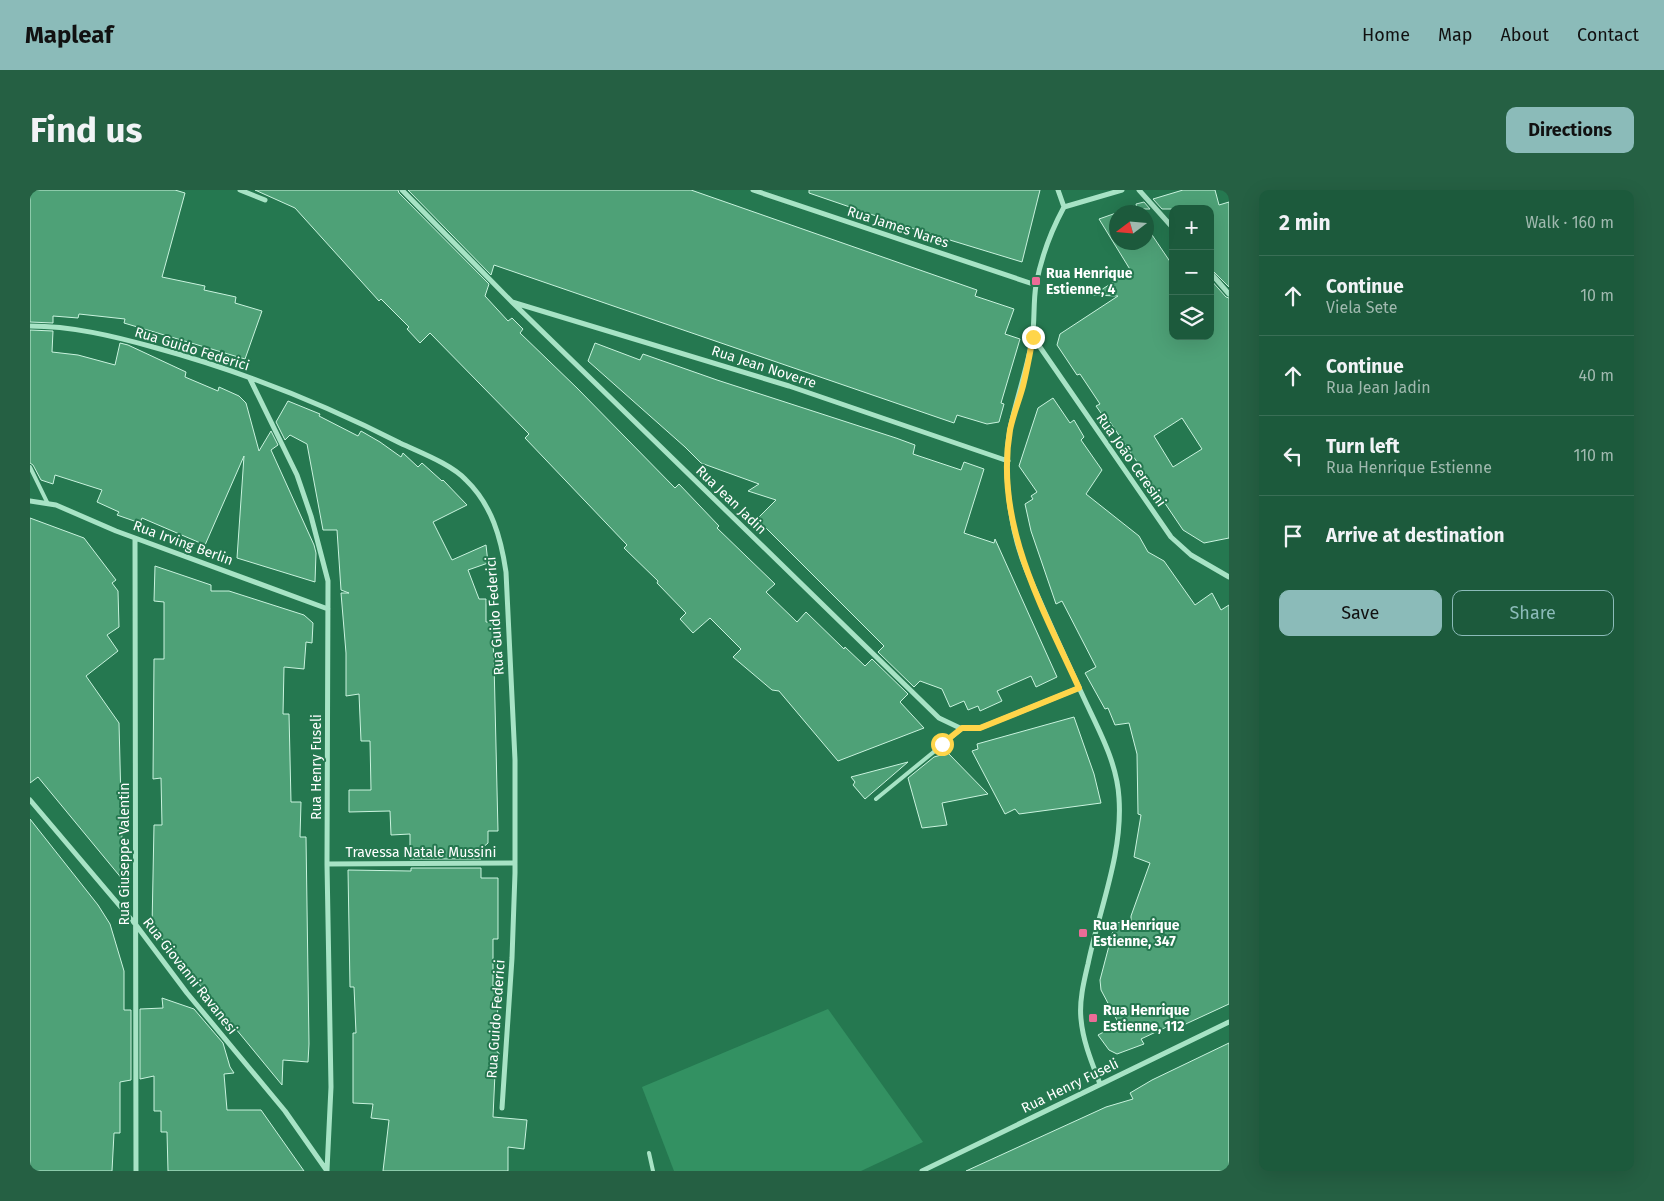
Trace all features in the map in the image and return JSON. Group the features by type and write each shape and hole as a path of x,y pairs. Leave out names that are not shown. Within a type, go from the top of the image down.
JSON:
{"street":[{"path":"240,190 265,200"},
{"name":"Rua Jean Jadin","path":"402,190 512,302 940,718 962,728"},
{"name":"Rua James Nares","path":"753,190 1036,285"},
{"path":"1058,190 1064,207"},
{"path":"1100,1084 1087,1050 1081,1017 1084,984 1113,861 1118,830 1119,798 1115,773 1104,740 1024,566 1010,512 1007,473 1010,430 1023,386 1033,337 1036,285 1051,231 1064,207 1122,190"},
{"path":"1139,190 1169,224"},
{"path":"1214,277 1229,294"},
{"name":"Rua Jean Noverre","path":"512,302 789,386 1008,461"},
{"name":"Rua Guido Federici","path":"30,326 87,331 115,337 224,368 361,423 444,465 466,479 480,496 492,517 501,543 506,572 515,760 515,863 512,958 502,1108"},
{"name":"Rua João Ceresini","path":"1033,337 1171,537 1191,555 1229,577"},
{"name":"Rua Henry Fuseli","path":"250,378 297,475 328,581 327,864 331,1087 327,1170"},
{"name":"Rua Irving Berlin","path":"30,501 56,505 135,538 328,609"},
{"name":"Rua Giuseppe Valentin","path":"135,538 136,1171"},
{"path":"962,728 980,728 1079,688"},
{"name":"Rua Giovanni Ravanesi","path":"30,800 136,925 186,993 285,1111 327,1170"},
{"name":"Travessa Natale Mussini","path":"327,864 515,863"},
{"name":"Rua Henry Fuseli","path":"922,1171 1229,1022"}],"lane":[{"path":"30,467 48,504"},
{"path":"876,798 962,728"},
{"path":"649,1153 653,1171"}],"green space":[{"path":"828,1009 923,1142 861,1171 674,1171 642,1087"}],"building":[{"path":"30,190 175,190 185,193 162,277 205,286 204,290 236,297 235,303 262,311 245,359 124,323 125,319 79,314 78,318 53,316 53,323 30,322"},
{"path":"255,190 398,190 489,284 485,296 508,321 512,318 523,329 520,333 675,488 679,484 719,526 717,528 775,584 766,592 797,622 806,612 844,649 845,647 865,666 872,659 908,694 900,702 924,728 838,761 779,691 772,690 733,657 741,649 710,618 693,633 680,619 686,613 657,583 658,581 624,548 627,545 525,438 529,434 430,333 420,343 407,329 409,327 381,299 379,301 295,208"},
{"path":"408,190 691,190 977,290 975,296 1014,309 1005,334 1020,339 1001,403 1004,404 999,422 987,424 957,415 954,423 494,265 491,275"},
{"path":"809,190 1040,190 1022,262 917,230 809,193"},
{"path":"1183,190 1215,190 1219,205 1229,202 1229,287 1214,272 1214,205 1169,205 1169,209 1162,209 1153,199"},
{"path":"1144,202 1147,205 1136,205"},
{"path":"1109,215 1109,235 1099,219"},
{"path":"1154,238 1169,260 1169,340 1214,340 1214,284 1229,298 1229,538 1204,543 1183,530 1110,422 1108,423 1096,406 1100,404 1080,374 1077,375 1057,345 1060,334 1118,296 1093,295 1131,271 1118,250 1154,250","holes":["1182,418 1202,449 1173,467 1154,436"]},
{"path":"30,330 53,331 52,352 78,355 115,365 120,343 128,345 186,372 185,377 218,391 219,387 239,396 246,403 259,451 271,431 278,445 271,450 314,545 316,553 315,582 237,558 244,456 205,545 142,518 140,523 117,515 119,512 97,502 102,490 55,475 53,484 41,480 30,463"},
{"path":"595,343 640,360 643,354 896,438 915,445 913,454 961,470 964,462 984,469 964,533 994,543 995,539 1057,677 1036,687 1031,676 997,691 1002,701 980,711 978,706 968,710 964,701 950,707 942,689 920,681 914,687 878,652 884,646 757,519 776,500 748,491 759,484 701,463 588,361"},
{"path":"1053,398 1070,423 1074,420 1084,437 1081,440 1102,470 1086,494 1139,536 1148,552 1164,561 1195,605 1212,593 1221,610 1229,605 1229,1004 1177,1028 1175,1023 1141,1039 1144,1044 1117,1054 1109,1050 1098,1035 1119,1024 1101,990 1100,980 1115,923 1131,921 1131,916 1150,863 1134,857 1141,815 1138,814 1137,754 1129,723 1115,725 1108,708 1105,709 1085,673 1096,667 1062,601 1056,604 1031,531 1025,504 1033,499 1031,496 1037,492 1019,466 1038,408"},
{"path":"288,401 320,414 319,416 358,436 361,431 401,457 403,453 418,467 422,463 443,480 467,505 433,522 452,560 486,545 488,563 468,570 479,599 486,599 486,622 492,622 494,662 498,831 488,831 488,843 481,849 481,859 410,859 410,834 391,835 390,811 349,812 349,790 371,790 370,741 361,741 359,694 346,696 346,653 341,593 349,593 341,590 337,530 323,530 307,444 290,435 285,440 276,422"},
{"path":"30,518 84,538 116,580 112,583 118,591 119,627 107,635 118,651 86,676 119,723 123,880 38,777 30,783"},
{"path":"155,566 211,585 211,591 229,591 304,615 313,623 312,643 306,642 304,669 284,667 283,714 289,714 291,802 301,802 300,837 306,837 309,1044 308,1062 283,1060 282,1085 152,927 154,825 162,825 161,778 153,779 154,659 164,659 164,602 154,601"},
{"path":"1074,717 1094,774 1101,803 1019,814 1015,809 1005,814 972,751 978,749 977,744"},
{"path":"948,753 988,794 942,803 947,825 922,828 908,778 934,757"},
{"path":"908,762 865,799 853,785 855,782 851,777"},
{"path":"30,819 98,905 110,924 124,971 124,1010 131,1010 131,1080 120,1082 120,1133 114,1133 112,1171 30,1171"},
{"path":"411,868 481,868 481,878 498,878 498,939 493,939 493,986 498,986 497,1052 499,1053 497,1073 495,1073 493,1117 527,1120 524,1149 508,1147 508,1171 383,1171 389,1120 371,1118 373,1104 353,1103 353,1033 356,1033 354,987 350,987 348,870 411,871"},
{"path":"162,998 194,1009 223,1043 230,1067 234,1073 224,1074 227,1110 261,1110 304,1171 168,1171 167,1132 161,1132 161,1111 154,1111 154,1076 140,1079 140,1009 163,1008"},
{"path":"1229,1043 1229,1171 966,1171 1106,1107 1133,1099 1130,1093 1152,1080"}],"place":[{"name":"Rua Henrique Estienne, 4","path":"1036,281"},
{"name":"Rua Henrique Estienne, 347","path":"1083,933"},
{"name":"Rua Henrique Estienne, 112","path":"1093,1018"}],"route":[{"path":"942,744 962,728 980,728 1079,688 1024,566 1010,512 1007,473 1010,430 1023,386 1033,337"}]}
